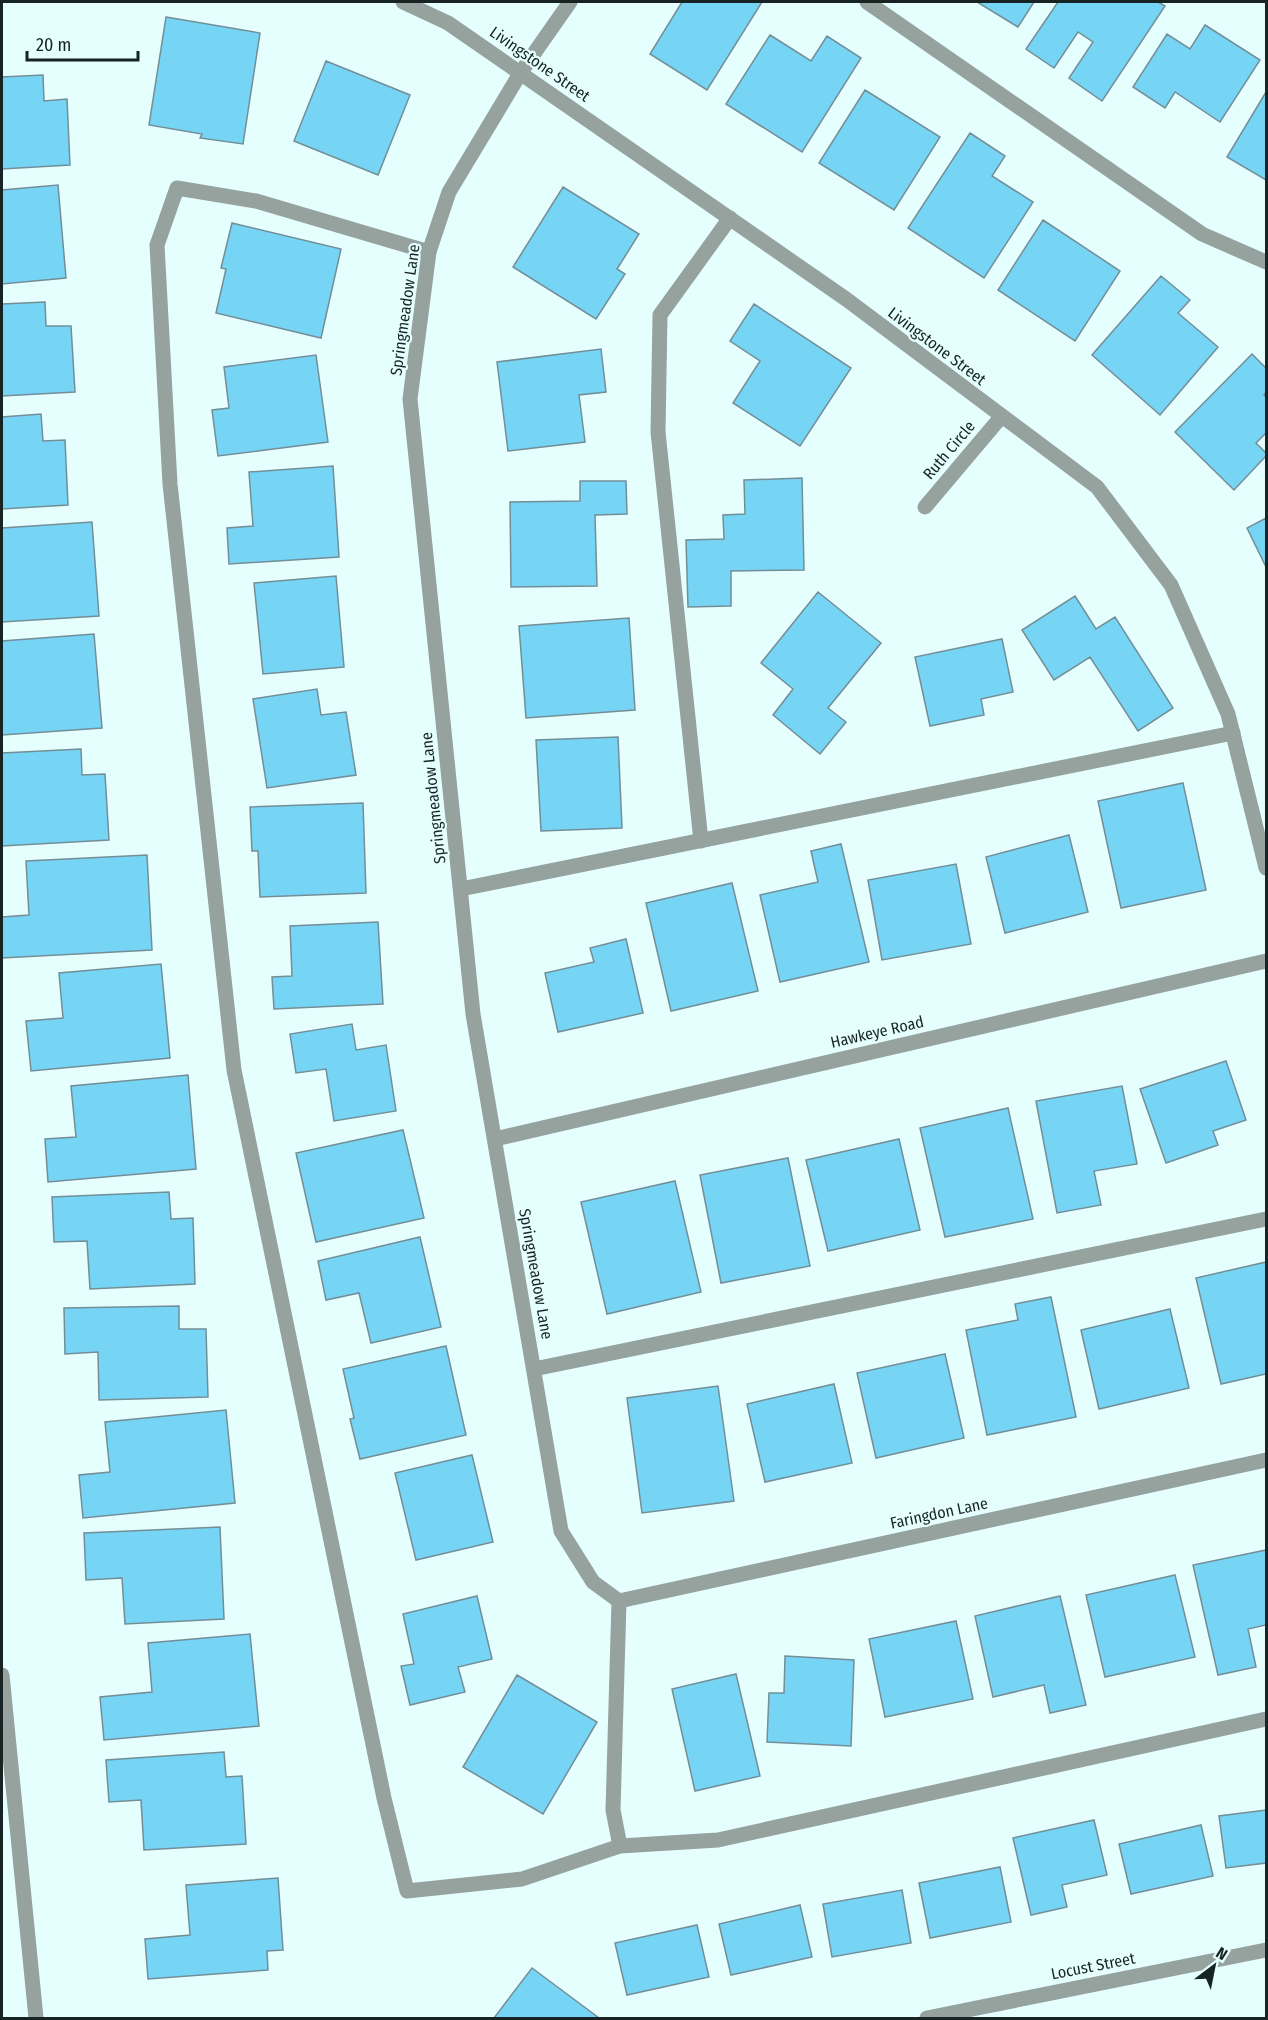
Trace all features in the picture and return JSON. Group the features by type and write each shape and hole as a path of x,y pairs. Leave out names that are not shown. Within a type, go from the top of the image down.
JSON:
{"street":[{"name":"Livingstone Street","path":"403,2 448,23 846,299 1096,487 1171,585 1228,714 1266,868"},
{"name":"Springmeadow Lane","path":"570,2 521,72 449,192 429,252 410,399 473,1014 561,1532 593,1582 619,1601"},
{"path":"867,2 1203,234 1266,262"},
{"path":"429,252 256,201 177,188 157,245 170,484 234,1070 382,1787 407,1891 522,1880 620,1846 718,1840 1266,1719"},
{"path":"701,841 658,432 660,315 730,218"},
{"name":"Ruth Circle","path":"925,507 1001,417"},
{"path":"460,889 1233,734"},
{"name":"Hawkeye Road","path":"495,1139 1266,961"},
{"path":"534,1369 1266,1219"},
{"name":"Faringdon Lane","path":"619,1601 1266,1460"},
{"path":"619,1601 613,1810 620,1846"},
{"path":"2,1682 36,2019"},
{"name":"Locust Street","path":"927,2019 1266,1950"}],"building":[{"path":"682,2 762,2 707,90 650,54"},
{"path":"977,2 1034,2 1018,27"},
{"path":"1058,2 1158,2 1165,6 1102,101 1069,78 1093,42 1078,32 1054,68 1026,49"},
{"path":"166,17 260,33 243,144 200,138 202,134 149,125"},
{"path":"1205,25 1260,60 1220,122 1175,92 1165,108 1133,87 1167,34 1190,49"},
{"path":"770,35 811,61 827,36 861,58 802,152 726,104"},
{"path":"326,61 410,95 378,175 294,141"},
{"path":"43,75 44,101 67,99 70,165 2,169 2,77"},
{"path":"865,90 940,137 894,210 819,163"},
{"path":"1266,92 1266,180 1227,157"},
{"path":"970,133 1005,156 992,176 1033,202 984,278 908,228"},
{"path":"58,185 66,278 2,284 2,190"},
{"path":"563,187 639,234 617,269 625,274 596,319 513,267"},
{"path":"1043,220 1120,271 1075,341 998,290"},
{"path":"232,223 341,249 321,338 216,313 226,269 221,268"},
{"path":"1161,276 1190,300 1178,313 1218,347 1160,415 1092,355"},
{"path":"45,302 46,326 71,326 75,392 2,396 2,304"},
{"path":"754,304 851,368 800,446 733,403 760,361 730,341"},
{"path":"601,349 606,392 579,395 585,442 508,451 497,362"},
{"path":"1252,354 1266,368 1264,395 1266,397 1266,433 1256,443 1266,453 1266,456 1234,490 1175,432"},
{"path":"316,355 328,442 218,456 212,410 229,408 224,367"},
{"path":"41,414 43,441 65,440 68,505 2,509 2,417"},
{"path":"333,466 339,557 229,564 227,528 253,526 249,472"},
{"path":"802,478 804,570 731,571 731,606 688,607 686,540 724,539 723,515 745,514 744,480"},
{"path":"580,481 626,481 627,514 595,515 597,586 511,587 510,502 580,501"},
{"path":"1266,518 1266,567 1247,528"},
{"path":"92,522 99,616 2,622 2,528"},
{"path":"336,576 344,667 263,674 254,583"},
{"path":"818,592 881,643 828,708 846,722 820,754 773,715 793,689 761,663"},
{"path":"1075,596 1096,629 1115,617 1173,708 1138,731 1090,657 1054,680 1022,630"},
{"path":"629,618 635,710 526,718 519,626"},
{"path":"94,634 102,728 2,735 2,641"},
{"path":"1002,639 1013,692 981,699 984,715 930,726 915,657"},
{"path":"317,689 321,715 346,712 356,775 267,788 253,699"},
{"path":"618,737 622,828 541,831 536,740"},
{"path":"81,749 82,775 105,774 109,840 2,846 2,753"},
{"path":"1183,783 1206,890 1121,908 1098,801"},
{"path":"363,803 366,893 260,897 258,851 252,851 250,807"},
{"path":"1069,835 1088,912 1005,933 986,857"},
{"path":"841,844 869,962 780,982 760,895 818,882 811,851"},
{"path":"147,855 152,950 2,958 2,917 29,915 26,861"},
{"path":"956,864 971,944 882,960 868,880"},
{"path":"732,883 758,991 671,1011 646,903"},
{"path":"378,922 383,1004 274,1009 272,977 292,976 290,926"},
{"path":"626,939 643,1013 558,1032 545,973 594,962 590,948"},
{"path":"161,964 170,1058 31,1071 26,1021 63,1018 59,973"},
{"path":"352,1024 356,1050 386,1045 396,1111 334,1121 326,1069 296,1073 290,1034"},
{"path":"1226,1061 1246,1120 1213,1131 1218,1145 1166,1163 1140,1089"},
{"path":"188,1075 196,1169 48,1182 45,1139 76,1137 71,1086"},
{"path":"1122,1086 1137,1164 1094,1171 1101,1205 1057,1213 1036,1101"},
{"path":"1008,1108 1033,1219 945,1237 920,1128"},
{"path":"403,1130 424,1218 316,1242 296,1153"},
{"path":"899,1139 920,1230 828,1251 806,1160"},
{"path":"788,1158 810,1266 721,1283 700,1175"},
{"path":"675,1181 701,1292 607,1314 581,1202"},
{"path":"169,1192 171,1219 193,1218 195,1284 90,1289 87,1241 54,1242 52,1197"},
{"path":"420,1237 441,1327 371,1343 359,1293 326,1300 318,1261"},
{"path":"1266,1262 1266,1374 1221,1384 1196,1278"},
{"path":"1051,1297 1076,1417 987,1435 966,1330 1018,1320 1015,1304"},
{"path":"179,1306 179,1329 206,1329 208,1397 99,1400 98,1352 65,1354 64,1308"},
{"path":"1170,1309 1189,1388 1099,1409 1081,1330"},
{"path":"446,1346 466,1435 360,1459 350,1419 354,1418 343,1369"},
{"path":"945,1354 964,1438 876,1458 857,1373"},
{"path":"834,1384 852,1463 765,1482 747,1404"},
{"path":"718,1386 734,1501 642,1513 627,1398"},
{"path":"226,1410 235,1503 83,1518 79,1475 110,1472 105,1422"},
{"path":"472,1455 493,1542 416,1560 395,1473"},
{"path":"220,1527 224,1619 125,1624 122,1578 86,1580 84,1533"},
{"path":"1266,1550 1266,1625 1248,1629 1256,1667 1218,1675 1193,1565"},
{"path":"1175,1575 1195,1657 1105,1677 1086,1595"},
{"path":"477,1596 492,1659 458,1667 465,1692 410,1705 401,1666 414,1664 403,1614"},
{"path":"1060,1596 1086,1705 1050,1713 1044,1685 993,1697 975,1616"},
{"path":"956,1621 973,1699 885,1717 869,1639"},
{"path":"250,1634 259,1726 104,1740 100,1697 152,1692 148,1643"},
{"path":"785,1656 854,1660 851,1746 767,1742 769,1693 784,1693"},
{"path":"736,1674 760,1776 695,1791 672,1689"},
{"path":"517,1675 597,1722 543,1814 463,1767"},
{"path":"224,1752 226,1777 242,1776 246,1844 144,1850 141,1800 109,1802 106,1760"},
{"path":"1266,1810 1266,1863 1226,1868 1219,1816"},
{"path":"1094,1820 1107,1875 1062,1885 1067,1907 1031,1915 1013,1838"},
{"path":"1201,1825 1213,1876 1131,1894 1119,1844"},
{"path":"1000,1867 1011,1922 930,1938 919,1883"},
{"path":"278,1878 283,1950 267,1951 268,1970 148,1979 145,1939 190,1935 186,1885"},
{"path":"902,1890 911,1943 832,1957 823,1904"},
{"path":"800,1905 812,1957 731,1975 719,1924"},
{"path":"697,1925 709,1977 627,1995 615,1943"},
{"path":"532,1968 599,2018 494,2018"}]}
